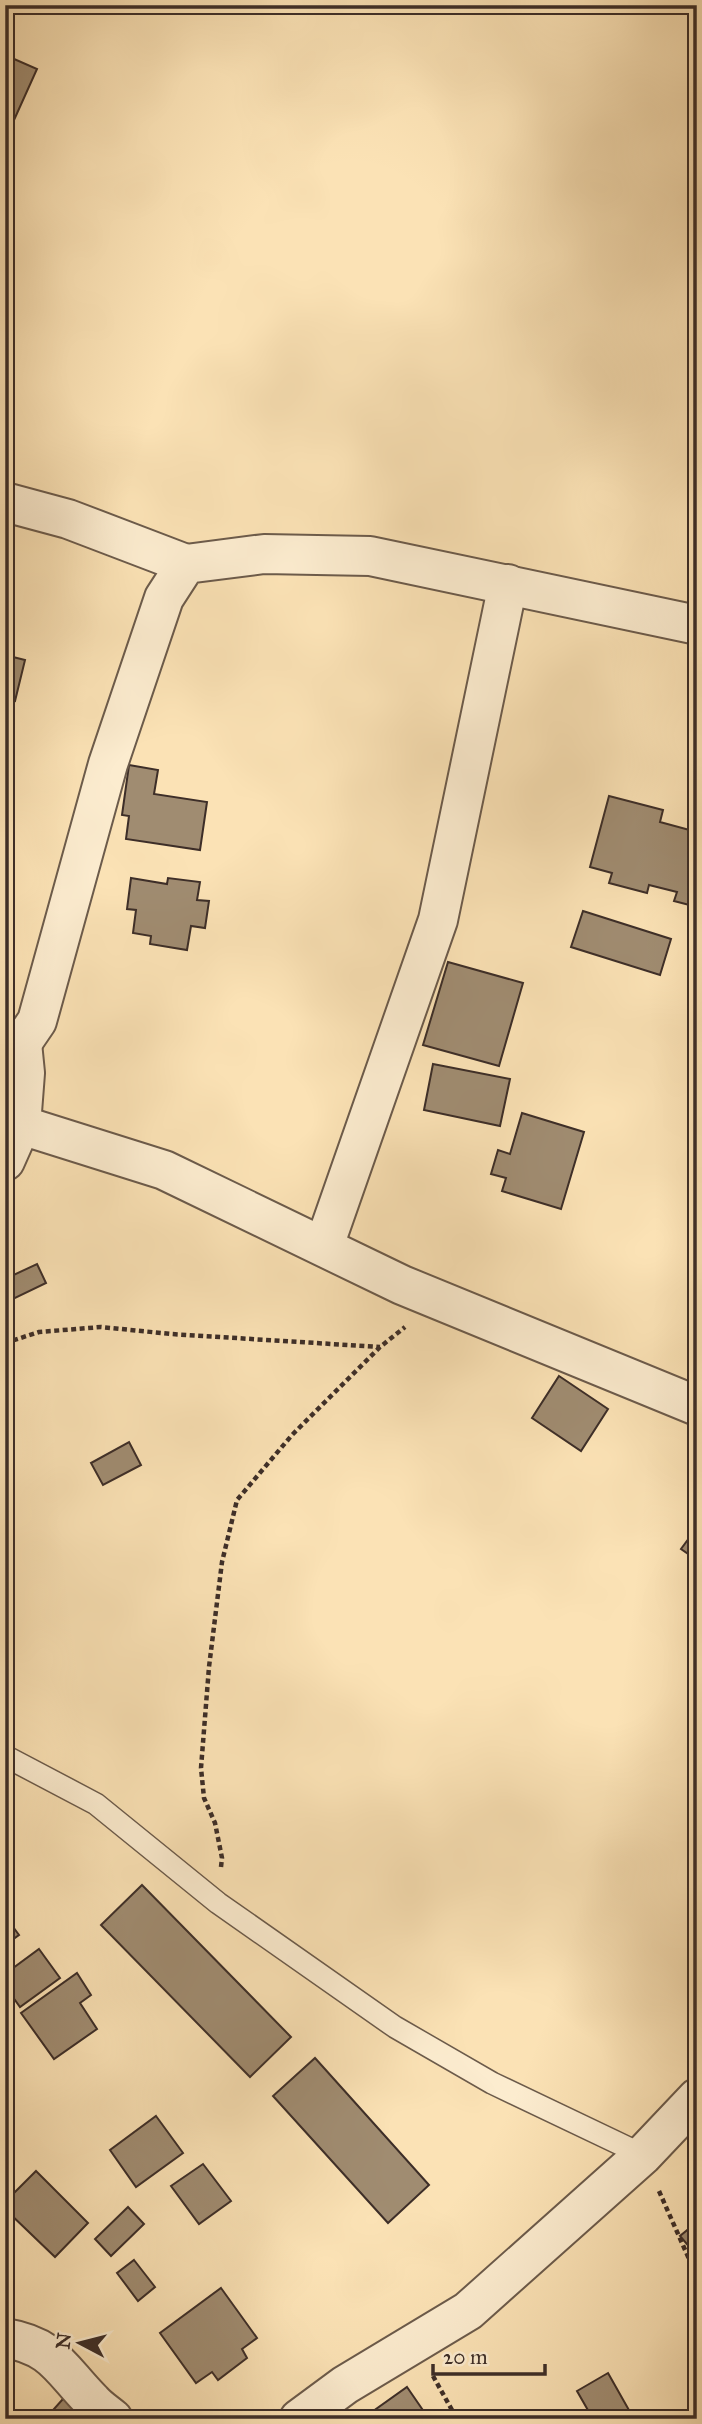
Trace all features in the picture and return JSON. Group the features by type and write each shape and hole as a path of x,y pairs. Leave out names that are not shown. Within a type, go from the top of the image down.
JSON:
{"street":[{"path":"5,502 68,519 186,564 264,554 370,556 697,625"},
{"path":"5,1161 21,1125 25,1073 13,1047 37,1021 108,764 164,598 186,564"},
{"path":"324,1246 438,920 508,584"},
{"path":"21,1125 164,1170 402,1285 697,1406"},
{"path":"299,2419 345,2385 467,2311 643,2155 697,2098"},
{"path":"5,2339 23,2341 46,2352 68,2372 92,2401 113,2419"}],"lane":[{"path":"5,1756 96,1804 218,1903 395,2026 492,2083 643,2155"}],"path":[{"path":"218,1903 222,1858 215,1823 204,1798 201,1768 209,1667 222,1562 237,1500 292,1435 380,1347 440,1300"},
{"path":"5,1343 39,1332 101,1327 380,1347"},
{"path":"643,2155 697,2277"},
{"path":"414,2342 457,2419"}],"building":[{"path":"5,55 37,69 5,140"},
{"path":"5,655 25,660 15,701 5,699"},
{"path":"129,765 158,770 154,794 207,802 200,850 126,839 129,816 122,815"},
{"path":"609,796 663,810 660,822 697,832 697,907 674,901 677,892 649,885 647,893 609,883 612,873 590,867"},
{"path":"131,878 167,884 168,878 200,882 197,900 209,901 205,928 191,926 187,950 150,944 151,936 133,933 136,910 127,909"},
{"path":"583,911 671,939 660,975 571,947"},
{"path":"448,962 523,983 499,1066 423,1045"},
{"path":"433,1064 510,1079 500,1126 424,1110"},
{"path":"522,1113 584,1132 561,1209 502,1191 506,1178 491,1174 498,1150 510,1154"},
{"path":"37,1264 46,1283 13,1299 5,1279"},
{"path":"559,1376 608,1409 581,1451 532,1418"},
{"path":"129,1442 141,1465 103,1485 91,1463"},
{"path":"695,1530 697,1531 697,1560 681,1549"},
{"path":"142,1885 291,2037 250,2077 101,1925"},
{"path":"5,1916 19,1935 5,1945"},
{"path":"39,1949 60,1978 20,2007 5,1986 5,1974"},
{"path":"77,1973 91,1995 80,2003 97,2029 54,2059 21,2013"},
{"path":"315,2058 429,2185 388,2223 273,2096"},
{"path":"156,2116 183,2153 136,2187 110,2150"},
{"path":"203,2164 231,2201 199,2224 171,2186"},
{"path":"36,2171 88,2223 55,2257 5,2209 5,2202"},
{"path":"128,2207 144,2224 111,2256 95,2239"},
{"path":"697,2222 697,2256 680,2236"},
{"path":"134,2260 155,2287 138,2301 117,2273"},
{"path":"221,2288 257,2338 242,2349 247,2358 218,2380 212,2372 196,2383 160,2333"},
{"path":"608,2373 634,2419 593,2419 577,2391"},
{"path":"407,2387 429,2419 362,2419"},
{"path":"71,2390 99,2419 45,2419"}]}
